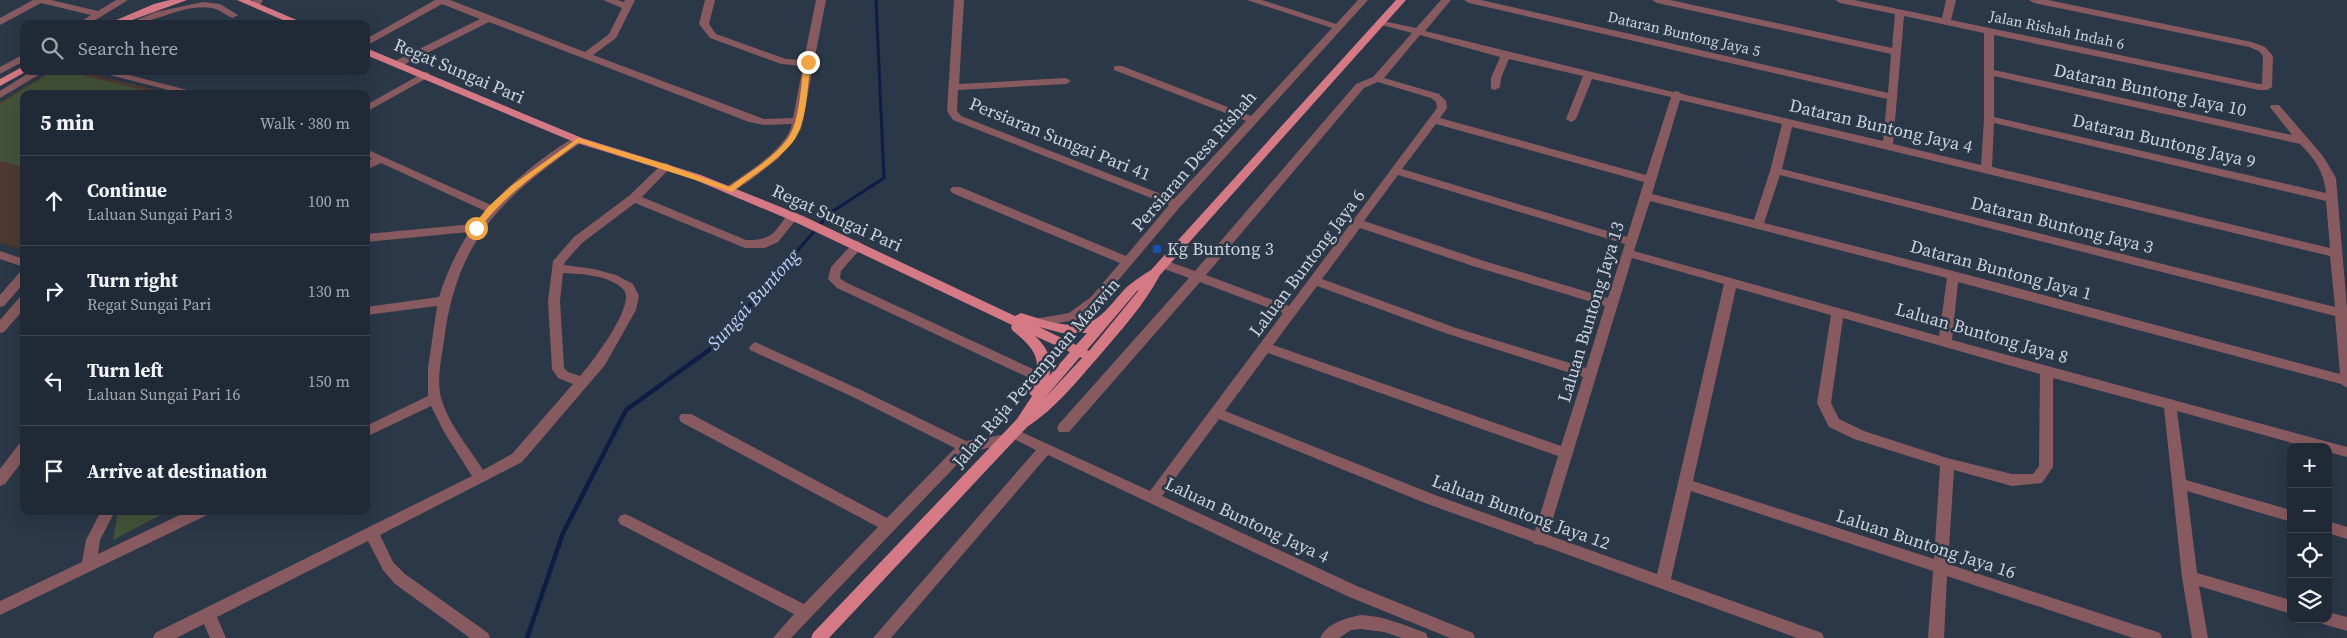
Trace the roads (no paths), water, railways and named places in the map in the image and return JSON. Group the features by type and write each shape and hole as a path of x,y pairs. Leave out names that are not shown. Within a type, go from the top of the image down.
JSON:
{"main road":[{"path":"129,20 149,0"},
{"path":"131,20 182,0"},
{"name":"Jalan Raja Perempuan Mazwin","path":"1085,354 1114,311 1133,288 1159,269 1401,0"},
{"path":"250,1 292,20"},
{"name":"Regat Sungai Pari","path":"370,53 578,140 666,166 796,217 1085,354"},
{"path":"0,83 20,71"},
{"path":"1018,426 1044,408 1085,354 1145,293 1159,269"},
{"path":"1006,317 1020,317 1075,330 1099,324 1114,311"},
{"path":"1006,317 1037,344 1044,357 1045,371 1043,379 1031,398 1018,426"},
{"name":"Jalan Raja Perempuan Mazwin","path":"819,638 1018,426"}],"street":[{"path":"0,22 39,0 100,14"},
{"path":"89,20 123,0"},
{"path":"370,41 441,0 753,120 764,122 799,121"},
{"path":"587,55 613,36 629,3 608,0"},
{"path":"710,0 704,22 706,31 713,36 785,62 808,62"},
{"path":"730,190 792,138 799,121 808,62 821,0"},
{"name":"Persiaran Sungai Pari 41","path":"959,0 952,111 957,118 1176,204"},
{"path":"1252,0 1337,27"},
{"name":"Persiaran Desa Rishah","path":"1038,322 1066,319 1078,314 1095,300 1176,204 1361,0"},
{"path":"1064,428 1198,277 1360,86 1377,79 1446,0"},
{"name":"Dataran Buntong Jaya 5","path":"1469,0 1892,98"},
{"path":"1657,0 1896,52"},
{"name":"Jalan Rishah Indah 6","path":"1840,0 1857,2 2250,86 2267,87 2268,56 2262,49 2252,45 2034,0"},
{"path":"1946,22 1951,0"},
{"path":"132,20 205,6 219,7 233,15"},
{"path":"1888,146 1900,12"},
{"path":"397,64 489,18"},
{"name":"Dataran Buntong Jaya 4","path":"1381,22 1506,55 1677,94 2336,253"},
{"path":"1986,169 1989,119 1989,31"},
{"path":"1495,87 1496,78 1506,55"},
{"path":"0,71 20,59"},
{"path":"1118,68 1173,91 1252,120"},
{"name":"Dataran Buntong Jaya 10","path":"1990,72 2303,141"},
{"path":"1571,118 1589,74"},
{"path":"0,95 33,75"},
{"path":"128,75 183,90"},
{"path":"370,107 424,75"},
{"name":"Laluan Buntong Jaya 6","path":"1153,498 1435,120 1442,108 1441,101 1435,96 1377,79"},
{"path":"953,87 1066,81"},
{"name":"Laluan Buntong Jaya 13","path":"1539,540 1677,94"},
{"path":"2275,107 2326,168 2334,221 2347,382"},
{"name":"Dataran Buntong Jaya 9","path":"1989,119 2331,198"},
{"path":"1435,120 1650,180"},
{"path":"1758,225 1776,171 1788,121"},
{"path":"481,478 434,399 437,341 442,301 448,280 476,228 490,209 542,165 578,140"},
{"path":"370,154 490,209"},
{"path":"370,165 380,159"},
{"path":"583,383 564,375 558,369 554,301 558,265 578,240 634,198 666,166"},
{"name":"Dataran Buntong Jaya 3","path":"1776,171 2341,313"},
{"name":"Laluan Buntong Jaya 8","path":"1396,172 1731,281 2047,371 2313,443"},
{"path":"956,190 1129,262"},
{"name":"Dataran Buntong Jaya 1","path":"1645,196 1954,275 2347,382"},
{"path":"634,198 745,244 765,244 774,239 796,217"},
{"path":"2334,221 2347,225"},
{"path":"1358,223 1480,264 1612,304"},
{"path":"370,238 476,228"},
{"path":"858,245 836,270 834,279 841,285 1043,379"},
{"path":"0,255 20,262"},
{"path":"161,638 481,478 517,458 583,383 613,343 630,310 633,296 629,287 604,274 558,265"},
{"path":"1159,269 1198,277 1292,312"},
{"path":"1945,342 1954,275"},
{"path":"0,303 20,280"},
{"path":"1315,281 1452,331 1590,374"},
{"path":"1662,584 1731,281"},
{"path":"370,310 442,301"},
{"path":"0,329 20,305"},
{"path":"1838,311 1824,403 1834,423 1859,435 1947,463 2012,480 2037,479 2046,467 2047,371"},
{"path":"755,347 856,393 964,447"},
{"path":"1266,347 1566,453"},
{"path":"370,430 434,399"},
{"path":"2170,405 2190,577 2200,638"},
{"name":"Laluan Buntong Jaya 12","path":"1217,413 1413,493 1539,540 1816,638"},
{"path":"686,418 887,525"},
{"path":"781,638 887,525 964,447 1018,426"},
{"name":"Laluan Buntong Jaya 4","path":"1018,426 1046,448 1352,591 1466,638"},
{"path":"881,638 1046,448"},
{"name":"Laluan Buntong Jaya 8","path":"2332,448 2347,452"},
{"path":"0,480 20,453"},
{"path":"1936,638 1947,463"},
{"path":"2178,483 2287,515"},
{"name":"Laluan Buntong Jaya 16","path":"1686,484 2154,638"},
{"path":"89,566 93,540 106,515"},
{"path":"0,608 194,515"},
{"path":"625,520 806,612"},
{"path":"2332,529 2347,533"},
{"path":"371,533 388,566 400,579 482,638"},
{"path":"2190,577 2287,606"},
{"path":"208,614 218,638"},
{"path":"2332,620 2347,624"},
{"path":"1332,634 1350,623 1362,621 1386,625 1420,638"}],"waterway":[{"name":"Sungai Buntong","path":"773,279 830,213 884,178 876,0"},
{"name":"Sungai Buntong","path":"527,638 563,533 626,410 716,345 774,278"}],"place":[{"name":"Kg Buntong 3","path":"1157,249"}]}
